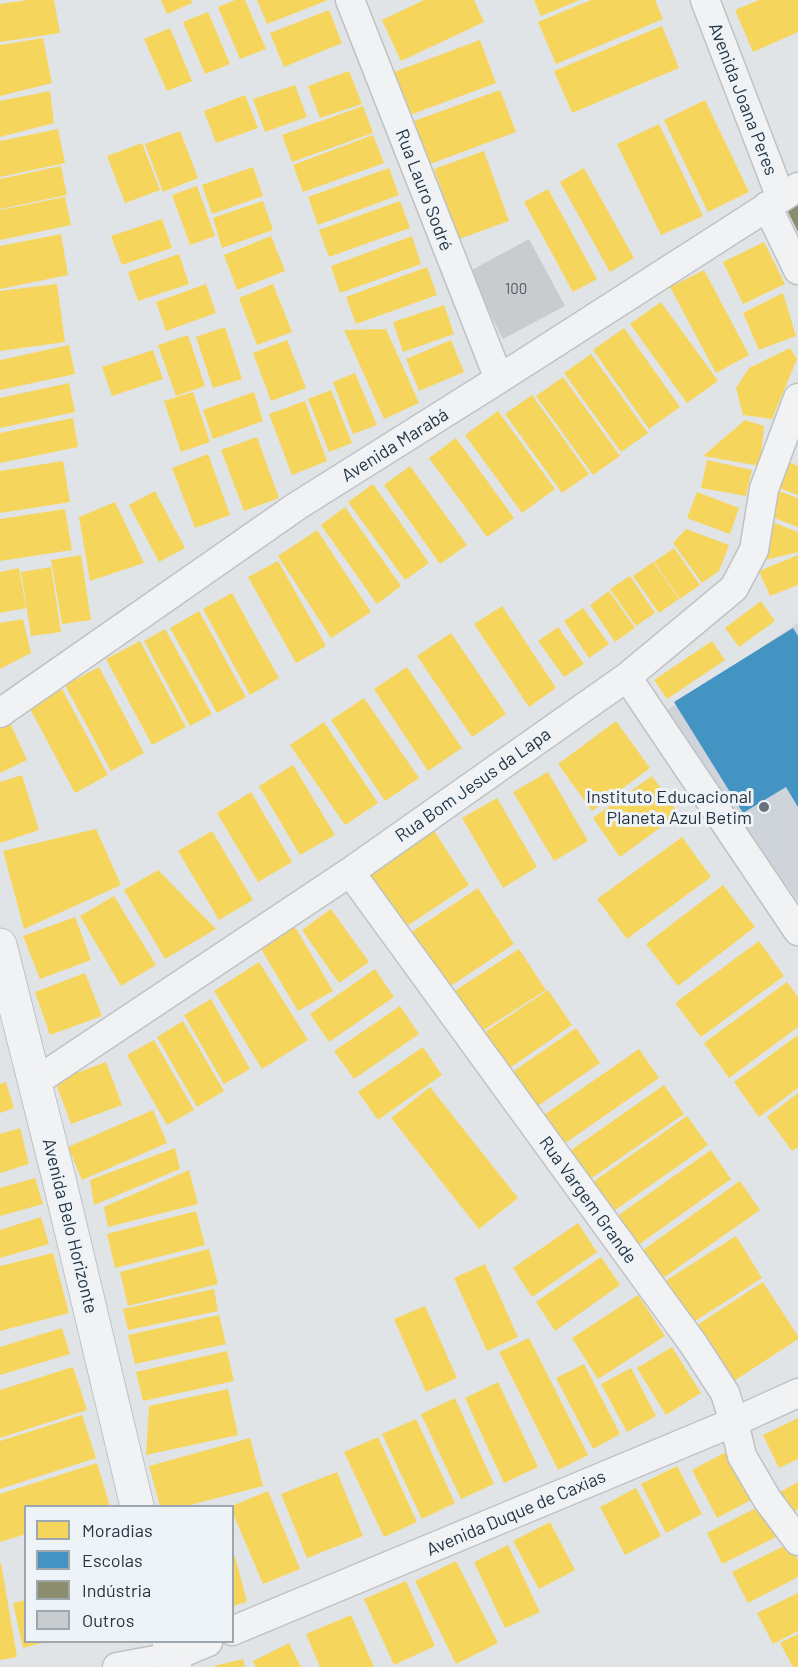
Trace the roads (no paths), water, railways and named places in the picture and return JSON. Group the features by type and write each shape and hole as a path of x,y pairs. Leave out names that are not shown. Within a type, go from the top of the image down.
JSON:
{"street":[{"name":"Rua Lauro Sodré","path":"350,0 499,379"},
{"name":"Avenida Joana Peres","path":"705,0 782,197"},
{"name":"Avenida Marabá","path":"0,713 297,506 782,197"},
{"path":"782,197 798,270"},
{"name":"Rua Bom Jesus da Lapa","path":"35,1083 350,872 627,677 734,588 754,550 764,489 798,398"},
{"path":"627,677 798,931"},
{"name":"Rua Vargem Grande","path":"350,872 694,1345 725,1393 742,1456 767,1499 798,1541"},
{"name":"Avenida Belo Horizonte","path":"0,945 137,1505"},
{"name":"Avenida Duque de Caxias","path":"234,1630 798,1394"},
{"path":"117,1667 172,1655 203,1643"}],"place":[{"name":"Instituto Educacional Planeta Azul Betim","path":"764,807"}]}
